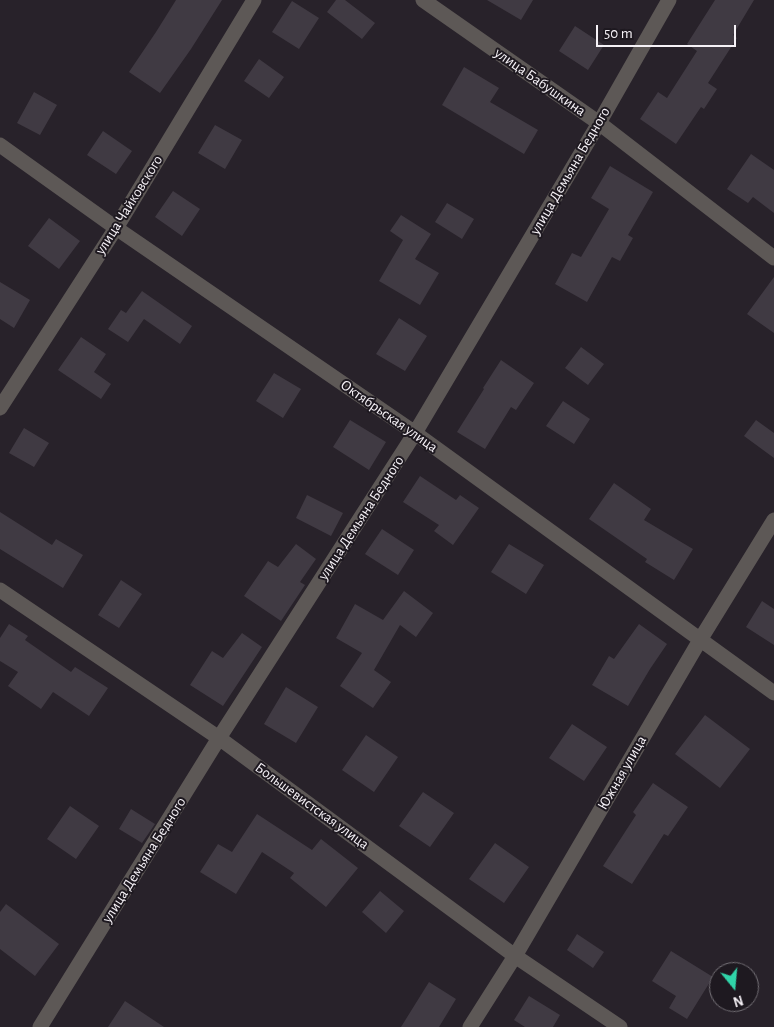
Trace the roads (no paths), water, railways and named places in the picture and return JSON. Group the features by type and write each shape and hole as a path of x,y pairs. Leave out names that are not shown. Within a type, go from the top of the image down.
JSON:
{"street":[{"name":"улица Чайковского","path":"0,408 116,228 254,0"},
{"name":"улица Бабушкина","path":"423,0 599,123 774,258"},
{"name":"улица Демьяна Бедного","path":"40,1027 219,738 415,433 599,123 669,0"},
{"name":"Октябрьская улица","path":"0,145 116,228 415,433 774,693"},
{"name":"Южная улица","path":"470,1027 515,956 700,640 774,520"},
{"name":"Большевистская улица","path":"0,590 219,738 515,956 620,1027"}]}
